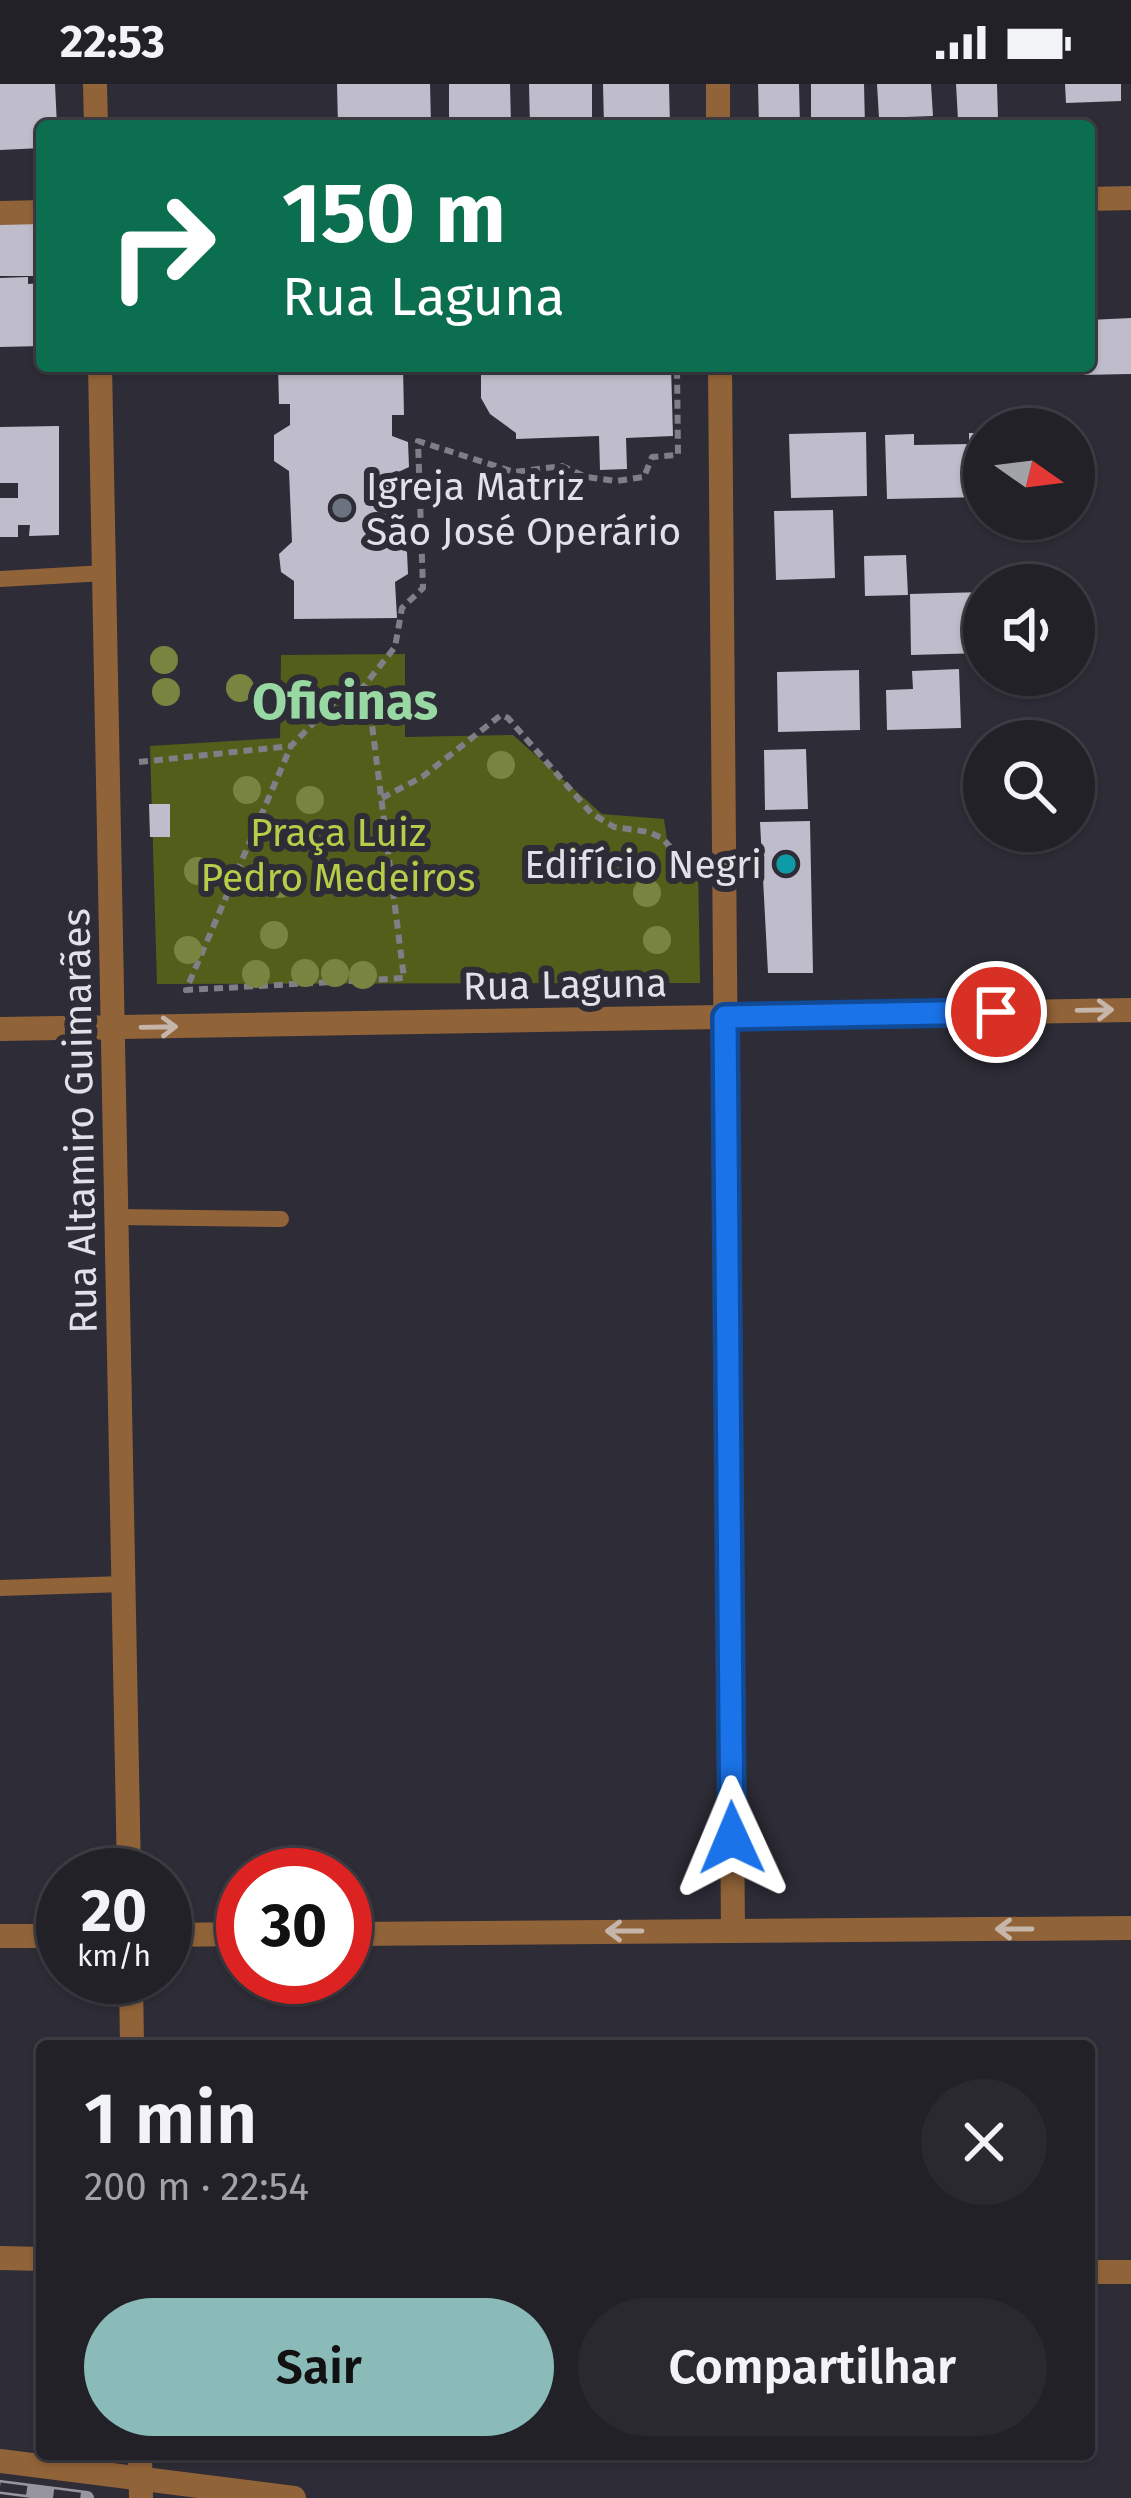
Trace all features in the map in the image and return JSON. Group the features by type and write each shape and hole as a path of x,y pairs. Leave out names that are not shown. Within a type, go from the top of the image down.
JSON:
{"street":[{"path":"95,84 96,120"},
{"path":"718,84 718,120"},
{"path":"1095,199 1131,198"},
{"path":"0,213 36,212"},
{"name":"Rua Altamiro Guimarães","path":"100,372 129,1848"},
{"path":"720,372 733,1931"},
{"name":"Rua Laguna","path":"0,1029 1131,1010"},
{"path":"372,1934 1131,1928"},
{"path":"0,1936 36,1936"},
{"path":"131,2004 132,2040"},
{"path":"0,2258 36,2259"},
{"path":"1095,2272 1131,2272"},
{"path":"0,2461 294,2498"}],"lane":[{"path":"0,578 105,573"},
{"path":"117,1217 281,1220"},
{"path":"0,1588 124,1584"}],"path":[{"path":"360,692 395,647 402,608 423,589 418,441 514,472 562,466 586,477 616,481 644,477 652,457 678,455 677,372"},
{"path":"346,689 360,692 368,701 404,978 186,990 291,746 346,689"},
{"path":"382,798 422,777 501,716 508,718 591,813 605,823 662,838 685,867 707,874"},
{"path":"139,762 291,746"}],"green space":[{"name":"Praça Luiz Pedro Medeiros","path":"405,654 405,737 513,735 602,814 664,819 670,860 698,863 700,983 157,984 150,746 280,738 281,655"}],"building":[{"path":"0,84 55,84 57,120 36,120 36,148 0,150"},
{"path":"337,84 430,84 431,120 338,120"},
{"path":"449,84 510,84 511,120 449,120"},
{"path":"529,84 592,84 592,120 530,120"},
{"path":"603,84 669,84 670,120 604,120"},
{"path":"758,84 799,84 800,120 759,120"},
{"path":"811,84 864,84 865,120 811,120"},
{"path":"877,84 931,84 933,116 879,118"},
{"path":"956,84 997,84 998,118 958,120"},
{"path":"1065,84 1121,84 1121,101 1066,103"},
{"path":"0,218 36,218 36,276 0,276"},
{"path":"28,277 28,284 36,283 36,346 0,347 0,278"},
{"path":"1131,318 1131,374 1080,375 1095,372 1095,320"},
{"name":"Igreja Matriz São José Operário","path":"278,372 403,372 404,415 392,415 392,436 408,442 409,467 392,475 394,543 407,552 408,574 395,582 397,618 294,619 294,581 281,572 279,554 292,542 289,471 274,461 274,435 290,425 290,404 279,404"},
{"path":"481,372 671,372 673,436 626,438 627,469 600,470 599,436 516,439 516,433 490,414 481,398"},
{"path":"59,426 59,535 29,536 30,525 18,525 18,537 0,537 0,498 18,498 18,483 0,483 0,427"},
{"path":"866,432 867,496 791,498 789,434"},
{"path":"914,434 914,445 963,444 963,497 887,499 885,435"},
{"path":"833,510 835,578 776,580 774,511"},
{"path":"906,555 908,595 865,596 864,556"},
{"path":"963,593 963,654 911,655 910,594"},
{"path":"959,669 961,728 887,730 886,690 913,689 912,671"},
{"path":"859,670 860,730 778,732 777,672"},
{"path":"806,749 808,809 765,810 764,750"},
{"path":"149,804 170,804 170,837 150,837"},
{"path":"810,821 813,973 768,973 760,822"}],"railway":[{"path":"0,2487 87,2498"}],"place":[{"name":"Igreja Matriz São José Operário","path":"342,508"},
{"name":"Edifício Negri","path":"786,864"}],"district":[{"name":"Oficinas","path":"345,701"}],"route":[{"path":"732,1838 725,1017 996,1012"}]}
